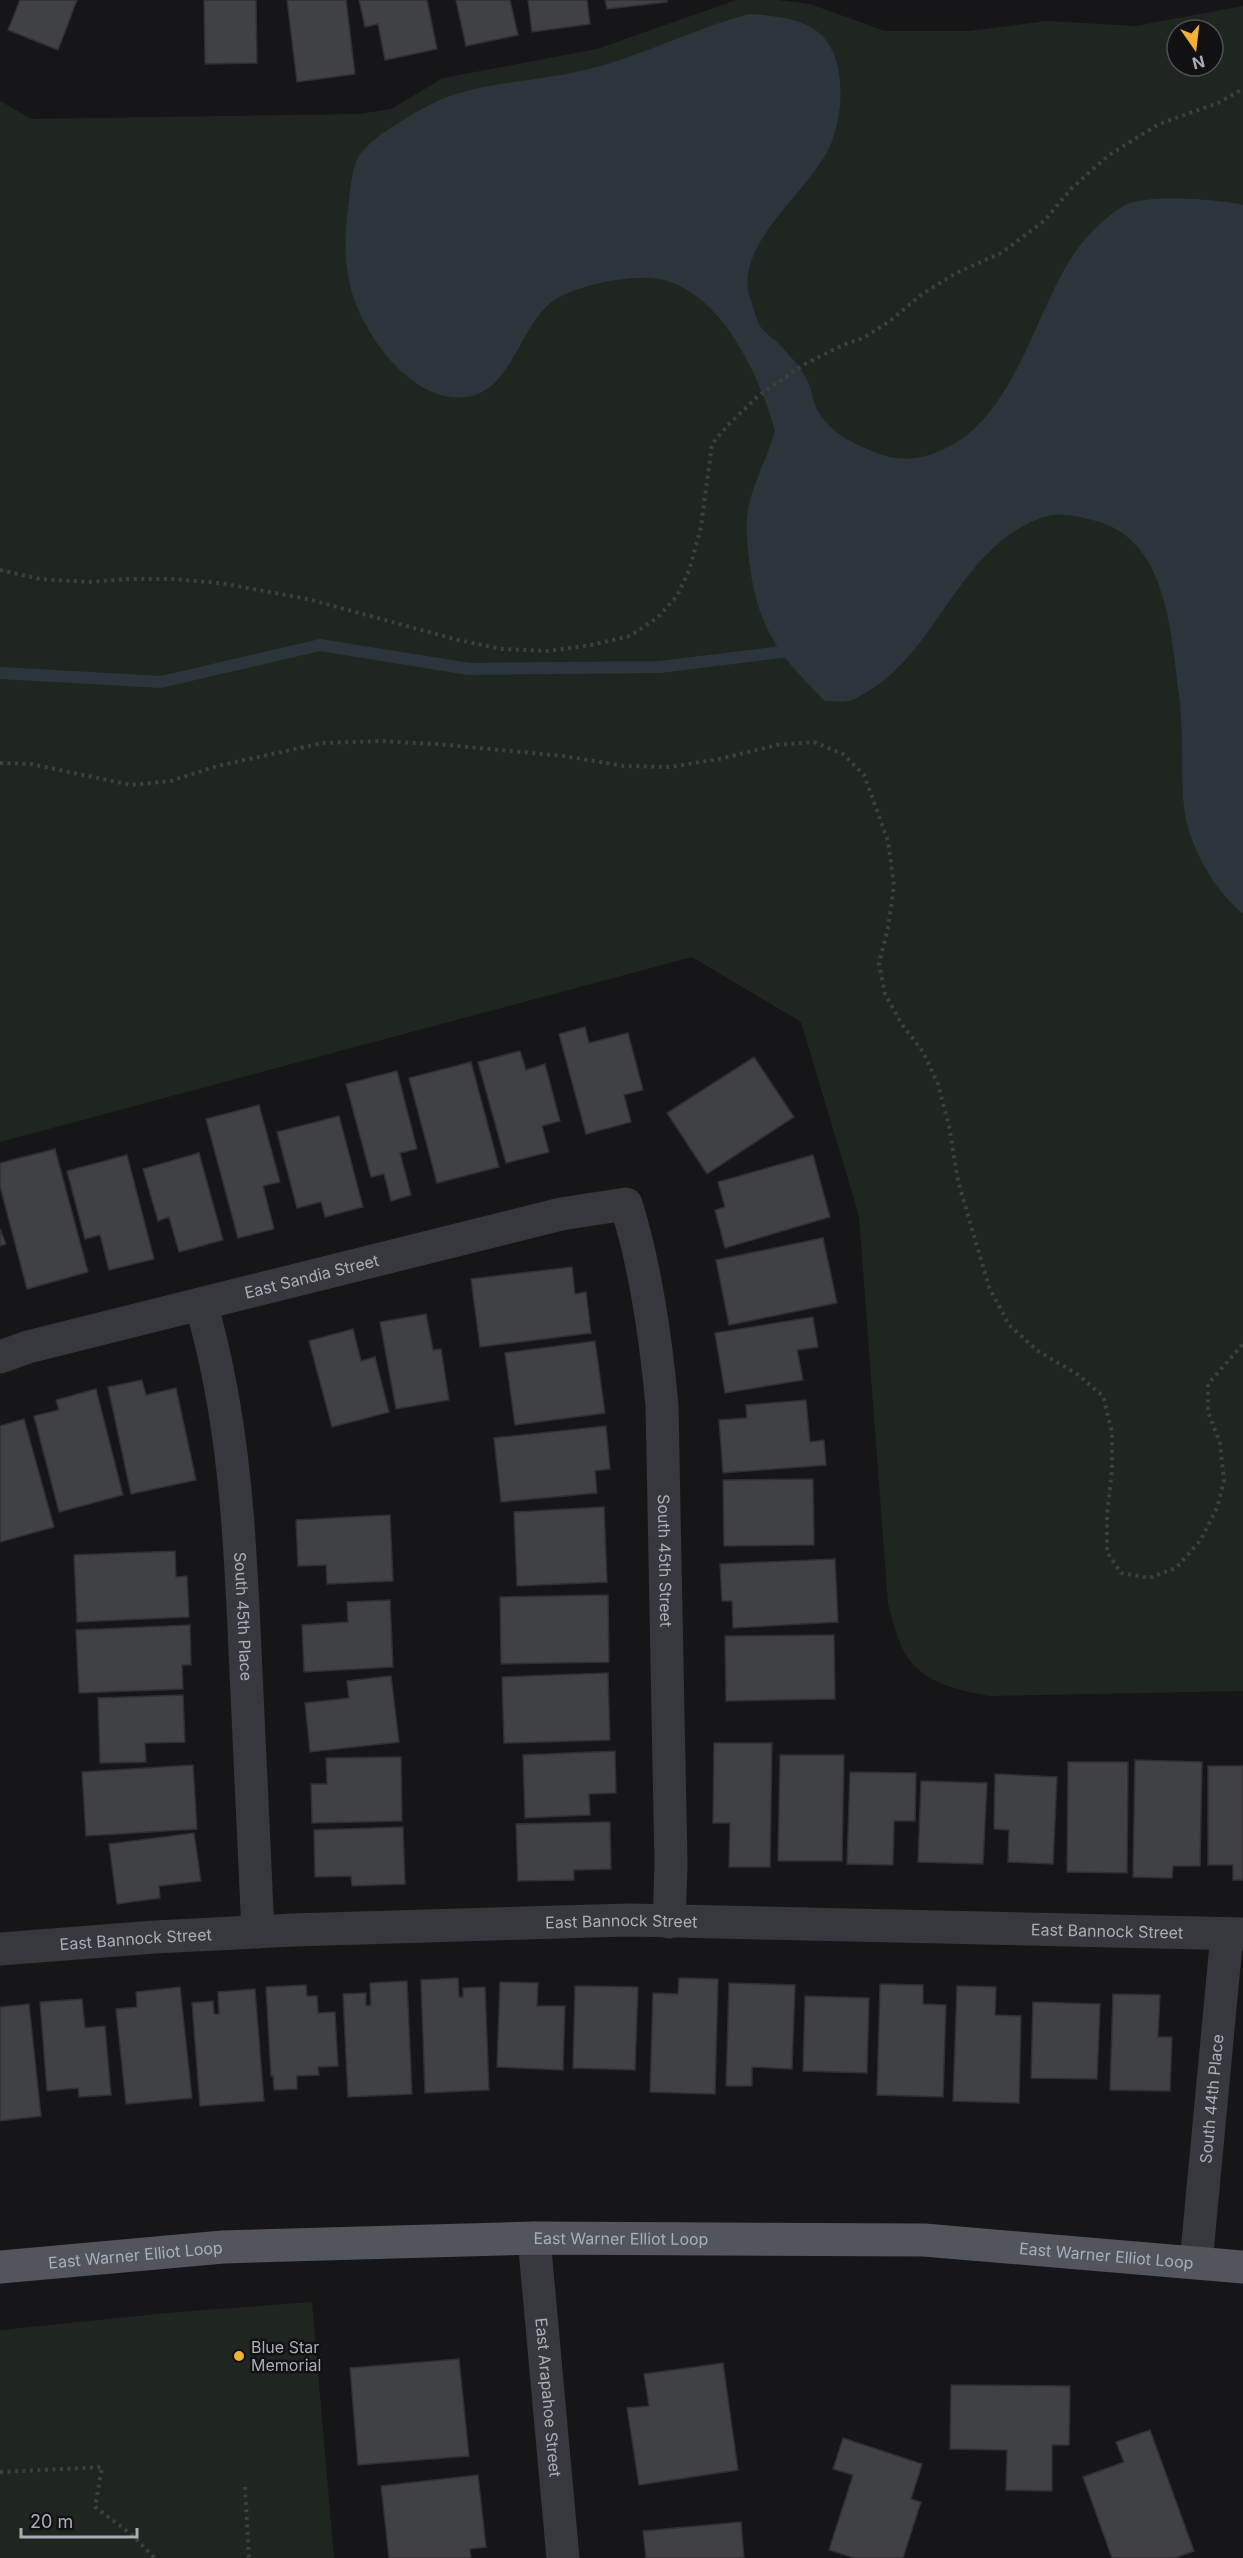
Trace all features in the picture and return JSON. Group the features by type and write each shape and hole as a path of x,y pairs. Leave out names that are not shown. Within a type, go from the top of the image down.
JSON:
{"main road":[{"name":"East Warner Elliot Loop","path":"0,2267 223,2247 534,2238 924,2240 1243,2267"}],"street":[{"name":"East Sandia Street","path":"0,1356 28,1347 561,1214 626,1204"},
{"name":"South 45th Street","path":"626,1204 634,1230 658,1362 662,1406 671,1866 669,1922"},
{"name":"South 45th Place","path":"201,1304 214,1350 228,1417 240,1531 258,1932"},
{"name":"East Bannock Street","path":"0,1949 258,1932 629,1920 1235,1934"},
{"name":"South 44th Place","path":"1196,2263 1235,1934"},
{"name":"East Arapahoe Street","path":"534,2238 563,2558"}],"path":[{"path":"0,570 40,579 88,582 172,579 220,583 308,599 458,640 502,649 548,651 630,636 657,618 677,596 689,571 701,527 712,444 757,397 803,365 843,345 863,338 890,321 922,294 956,273 1001,253 1044,221 1072,188 1109,156 1159,124 1218,103 1243,89"},
{"path":"0,763 31,764 131,785 171,781 217,766 323,743 379,741 436,744 564,756 624,766 659,767 719,759 777,745 814,742 843,754 864,774 888,841 894,886 888,928 879,963 885,994 901,1023 923,1052 938,1084 949,1126 958,1181 989,1287 1009,1325 1038,1351 1077,1374 1103,1396 1112,1432 1107,1552 1121,1573 1149,1578 1176,1568 1200,1541 1217,1508 1224,1481 1220,1443 1208,1412 1208,1384 1243,1344"},
{"path":"0,2472 102,2467 94,2508 132,2535 155,2558"},
{"path":"245,2487 249,2558"}],"shaded area":[{"path":"736,0 778,0 810,4 885,31 968,31 1047,21 1135,26 1165,20 1165,78 1225,78 1225,18 1178,18 1243,6 1243,1691 989,1696 964,1691 939,1682 928,1677 909,1660 900,1643 888,1604 859,1216 801,1022 692,957 0,1142 0,101 32,119 358,114 391,109 443,78 597,49"},
{"path":"750,14 794,20 818,32 828,43 834,56 839,71 840,87 838,120 829,148 819,165 774,221 751,261 747,281 751,301 760,326 803,372 815,405 826,422 849,440 884,456 913,458 935,453 961,440 982,421 1016,371 1073,255 1086,238 1117,210 1135,202 1165,199 1201,199 1243,205 1243,914 1215,883 1194,846 1186,819 1183,795 1182,731 1170,625 1157,581 1148,561 1135,544 1118,530 1089,519 1052,515 1038,519 1009,535 985,557 964,582 904,661 880,683 852,700 825,701 782,654 764,622 758,604 749,560 747,518 752,495 775,431 748,362 735,339 702,300 681,287 659,279 647,278 600,283 569,293 547,306 535,320 496,382 482,392 466,397 445,396 429,391 415,382 388,357 367,326 350,286 346,264 346,230 356,162 375,139 421,109 456,94 589,69"},
{"path":"312,2302 334,2558 0,2558 0,2330 178,2312"}],"building":[{"path":"20,0 77,0 58,50 8,30"},
{"path":"204,0 256,0 257,63 205,64"},
{"path":"287,0 346,0 355,74 297,82"},
{"path":"359,0 427,0 437,49 385,60 378,24 365,27"},
{"path":"456,0 510,0 518,35 466,46"},
{"path":"528,0 587,0 590,24 532,32"},
{"path":"605,0 667,0 667,2 607,9"},
{"path":"585,1027 589,1043 628,1033 643,1090 624,1095 631,1122 586,1134 559,1034"},
{"path":"520,1051 526,1070 545,1064 560,1121 542,1126 549,1152 506,1163 478,1062"},
{"path":"754,1057 794,1117 707,1174 667,1113"},
{"path":"471,1062 499,1167 437,1183 409,1078"},
{"path":"397,1071 417,1149 400,1153 411,1195 391,1201 384,1174 371,1177 346,1084"},
{"path":"259,1105 280,1182 263,1186 274,1229 238,1238 206,1119"},
{"path":"339,1116 363,1207 325,1217 321,1202 297,1208 277,1132"},
{"path":"55,1149 88,1272 27,1289 0,1186 0,1163"},
{"path":"199,1153 223,1240 179,1252 169,1217 158,1221 143,1169"},
{"path":"127,1155 154,1259 109,1270 100,1235 85,1239 67,1171"},
{"path":"813,1155 830,1217 725,1248 715,1210 725,1207 718,1182"},
{"path":"0,1229 6,1244 0,1246"},
{"path":"823,1238 837,1303 729,1325 716,1260"},
{"path":"572,1267 575,1294 586,1292 591,1333 480,1347 471,1279"},
{"path":"426,1314 433,1350 441,1349 449,1400 396,1409 380,1322"},
{"path":"813,1317 818,1347 797,1350 803,1380 725,1393 715,1333"},
{"path":"353,1329 361,1361 375,1357 389,1412 332,1427 309,1341"},
{"path":"595,1341 605,1413 515,1425 505,1353"},
{"path":"142,1380 146,1395 176,1388 196,1480 131,1494 108,1387"},
{"path":"96,1389 123,1495 59,1512 34,1416 59,1410 56,1400"},
{"path":"806,1400 810,1442 824,1440 826,1465 723,1473 719,1420 747,1418 746,1405"},
{"path":"24,1419 54,1527 0,1542 0,1426"},
{"path":"606,1426 610,1469 595,1471 597,1493 501,1502 494,1438"},
{"path":"813,1479 814,1545 724,1546 723,1480"},
{"path":"604,1507 607,1582 517,1586 514,1512"},
{"path":"390,1515 393,1581 327,1584 326,1565 298,1566 296,1520"},
{"path":"175,1551 176,1577 187,1576 189,1617 77,1622 74,1555"},
{"path":"835,1559 838,1622 733,1628 732,1601 722,1601 720,1564"},
{"path":"608,1595 609,1662 501,1664 500,1597"},
{"path":"390,1600 393,1667 304,1672 302,1625 348,1622 347,1602"},
{"path":"190,1625 191,1665 182,1665 183,1689 79,1693 76,1630"},
{"path":"834,1635 835,1699 726,1701 725,1636"},
{"path":"608,1673 610,1740 504,1743 502,1677"},
{"path":"391,1676 399,1742 310,1752 305,1703 349,1698 347,1681"},
{"path":"183,1695 185,1742 145,1743 146,1762 100,1763 98,1698"},
{"path":"714,1743 772,1743 770,1867 729,1867 730,1823 713,1823"},
{"path":"615,1751 616,1793 589,1794 590,1815 525,1818 523,1755"},
{"path":"780,1755 844,1755 842,1861 778,1861"},
{"path":"401,1757 402,1821 312,1823 311,1784 327,1784 326,1758"},
{"path":"1135,1760 1202,1762 1200,1866 1173,1866 1172,1878 1133,1877"},
{"path":"1068,1762 1128,1762 1127,1873 1067,1872"},
{"path":"193,1765 197,1829 86,1836 82,1772"},
{"path":"1208,1766 1243,1766 1243,1880 1233,1880 1233,1865 1208,1865"},
{"path":"850,1772 916,1773 915,1821 894,1821 893,1865 847,1864"},
{"path":"995,1774 1057,1777 1053,1864 1008,1862 1009,1830 994,1829"},
{"path":"921,1781 987,1783 983,1864 918,1862"},
{"path":"610,1822 611,1869 574,1870 574,1880 518,1881 516,1824"},
{"path":"403,1827 405,1884 352,1886 351,1876 315,1877 314,1830"},
{"path":"194,1833 201,1881 159,1886 160,1898 117,1904 109,1844"},
{"path":"458,1978 459,1997 463,1997 463,1988 485,1987 489,2090 425,2093 421,1980"},
{"path":"679,1978 718,1979 715,2094 650,2092 653,1993 678,1994"},
{"path":"407,1981 412,2094 348,2097 343,1994 366,1993 366,2006 371,2005 370,1983"},
{"path":"500,1982 538,1983 537,2006 565,2006 563,2070 497,2067"},
{"path":"729,1983 795,1985 792,2069 752,2067 752,2086 726,2086"},
{"path":"880,1984 923,1985 923,2004 946,2005 943,2097 877,2095"},
{"path":"306,1985 307,1996 317,1996 318,2013 335,2012 338,2066 318,2067 319,2075 297,2076 297,2089 274,2090 273,2076 271,2076 266,1987"},
{"path":"575,1986 638,1987 635,2070 573,2068"},
{"path":"957,1986 996,1987 995,2015 1021,2016 1019,2103 953,2101"},
{"path":"180,1987 192,2098 126,2104 116,2009 137,2007 136,1992"},
{"path":"255,1989 264,2101 200,2106 192,2003 213,2001 214,2014 219,2014 218,1992"},
{"path":"1113,1994 1160,1995 1158,2037 1172,2037 1170,2091 1110,2090"},
{"path":"805,1996 869,1998 867,2073 803,2071"},
{"path":"82,1999 85,2028 105,2026 111,2095 79,2097 78,2088 47,2091 40,2002"},
{"path":"1033,2002 1100,2004 1097,2079 1031,2078"},
{"path":"29,2004 41,2116 0,2121 0,2007"},
{"path":"459,2359 469,2456 358,2465 350,2368"},
{"path":"723,2363 738,2470 639,2485 627,2408 649,2406 644,2374"},
{"path":"951,2385 1070,2386 1069,2445 1052,2445 1052,2491 1006,2490 1007,2450 950,2449"},
{"path":"1150,2430 1194,2551 1175,2558 1112,2558 1083,2477 1124,2462 1116,2442"},
{"path":"843,2438 922,2464 911,2499 921,2502 903,2558 854,2558 829,2550 853,2475 833,2469"},
{"path":"478,2475 486,2547 470,2549 471,2558 389,2558 381,2486"},
{"path":"741,2522 744,2558 646,2558 643,2531"}],"waterway":[{"path":"0,673 161,682 320,645 469,669 660,667 782,652 791,639"}],"place":[{"name":"Blue Star Memorial","path":"239,2356"}]}
